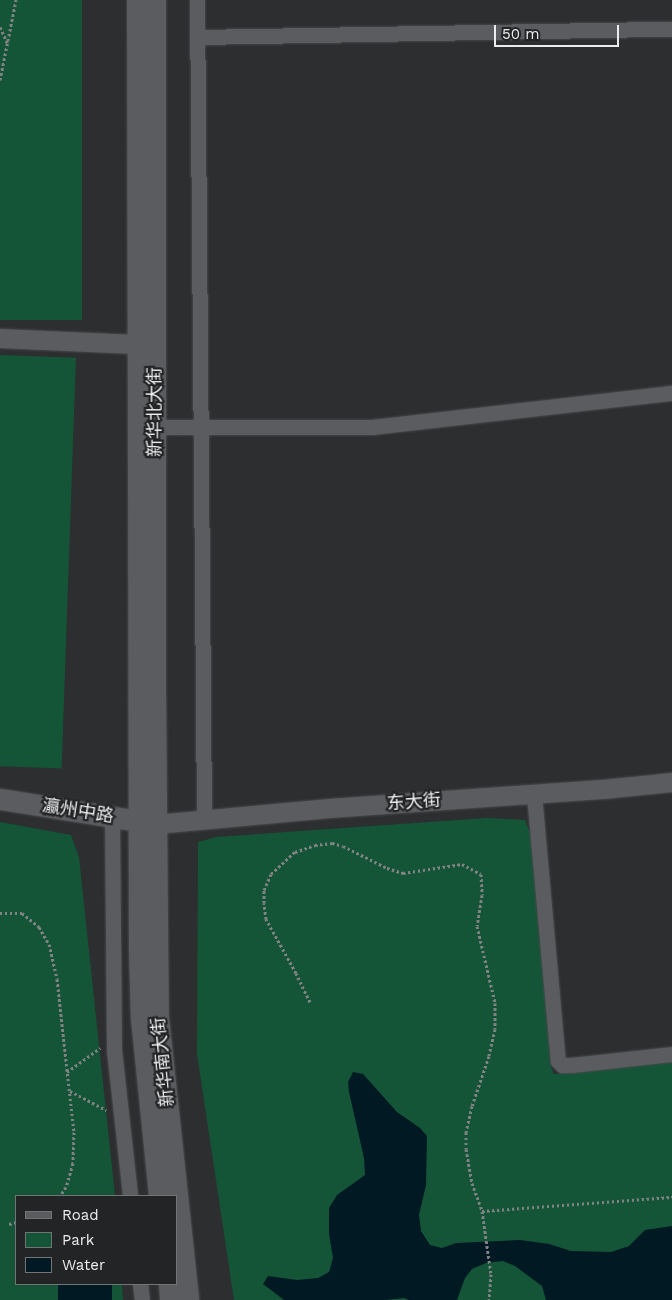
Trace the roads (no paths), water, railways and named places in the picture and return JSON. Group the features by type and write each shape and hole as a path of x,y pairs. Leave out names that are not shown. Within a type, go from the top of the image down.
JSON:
{"main road":[{"name":"新华北大街","path":"137,0 137,344 147,822"},
{"name":"新华北大街","path":"147,822 155,427 155,0"},
{"name":"瀛州中路","path":"0,799 147,822"},
{"name":"新华南大街","path":"147,822 141,1018 159,1195"},
{"name":"新华南大街","path":"147,822 158,1017 177,1195"},
{"name":"新华南大街","path":"178,1206 188,1300"},
{"path":"169,1285 170,1300"}],"street":[{"path":"197,0 204,819"},
{"path":"197,37 672,29"},
{"path":"0,338 137,344"},
{"path":"155,427 372,427 672,393"},
{"name":"东大街","path":"147,822 672,782"},
{"path":"534,794 558,1061 562,1064 572,1065 672,1054"},
{"path":"112,817 114,1036 130,1195"},
{"path":"140,1285 142,1300"}],"water":[{"path":"353,1072 363,1074 397,1112 420,1128 427,1136 426,1185 419,1215 421,1231 430,1245 442,1248 456,1243 520,1240 549,1244 571,1251 611,1252 629,1246 645,1230 672,1226 672,1300 546,1300 542,1286 515,1266 503,1261 486,1263 472,1269 465,1278 457,1300 409,1300 404,1298 385,1300 284,1300 263,1284 268,1276 297,1280 318,1278 329,1272 333,1258 329,1234 329,1208 337,1195 365,1175 364,1158 349,1092 348,1082"},
{"path":"58,1285 112,1285 112,1300 58,1300"}]}
